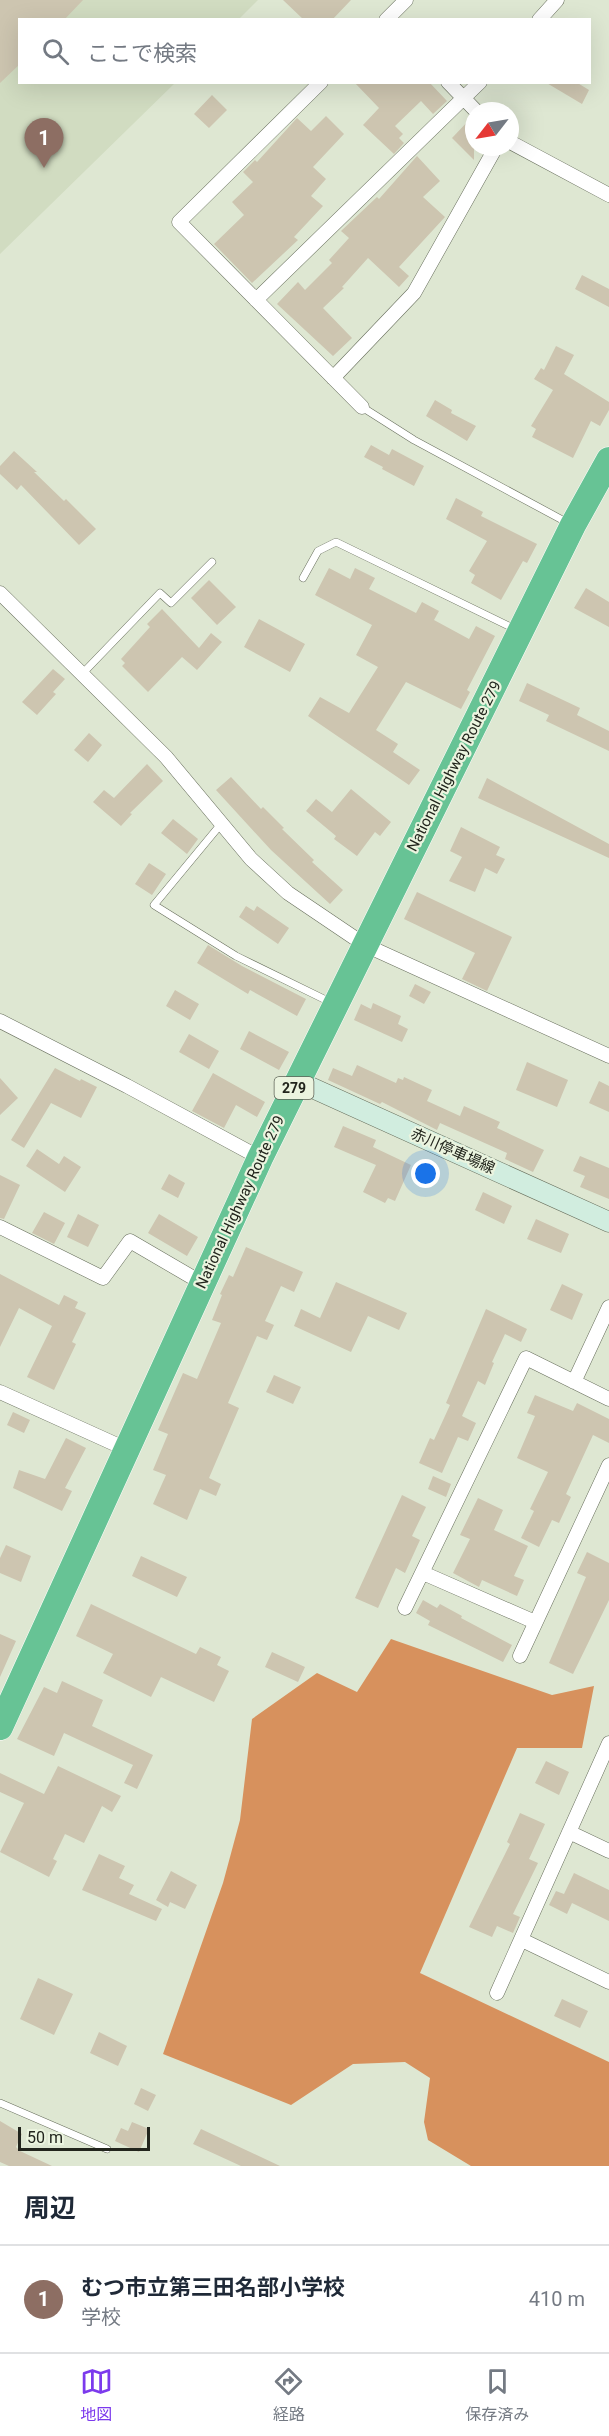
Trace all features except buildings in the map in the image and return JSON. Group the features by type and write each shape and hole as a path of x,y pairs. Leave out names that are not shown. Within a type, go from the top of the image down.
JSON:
{"highway":[{"name":"National Highway Route 279","path":"0,1727 202,1283 297,1081 522,632 573,525 609,460"}],"main road":[{"name":"赤川停車場線","path":"297,1081 609,1222"}],"street":[{"path":"387,18 406,0"},
{"path":"540,18 556,0"},
{"path":"319,84 179,222 362,407"},
{"path":"450,84 465,100"},
{"path":"256,300 465,100 478,84"},
{"path":"519,147 609,195"},
{"path":"333,378 414,293 491,156"},
{"path":"0,593 166,757 251,860 288,893 365,945 609,1056"},
{"path":"0,1022 127,1086 260,1158"},
{"path":"0,1227 103,1278 130,1241 202,1283"},
{"path":"573,1382 609,1307"},
{"path":"405,1608 526,1358 609,1399"},
{"path":"0,1392 126,1449"},
{"path":"520,1656 609,1467"},
{"path":"423,1574 535,1622"},
{"path":"497,1993 609,1743"},
{"path":"569,1832 609,1851"},
{"path":"522,1940 609,1982"}],"lane":[{"path":"362,407 414,440 573,525"},
{"path":"303,578 318,551 336,542 522,632"},
{"path":"82,674 160,593 171,603 212,562"},
{"path":"221,823 154,905 236,956 335,1004"},
{"path":"0,2103 107,2149"}],"shaded area":[{"path":"0,0 258,0 240,18 18,18 18,84 174,84 0,254"},
{"path":"391,1639 552,1695 594,1686 582,1748 517,1748 420,1973 609,2062 609,2166 471,2166 428,2140 424,2122 430,2078 405,2062 353,2064 291,2105 163,2054 223,1883 240,1820 252,1719 317,1673 357,1692"}],"place":[{"name":"むつ市立第三田名部小学校","path":"44,168"}]}
